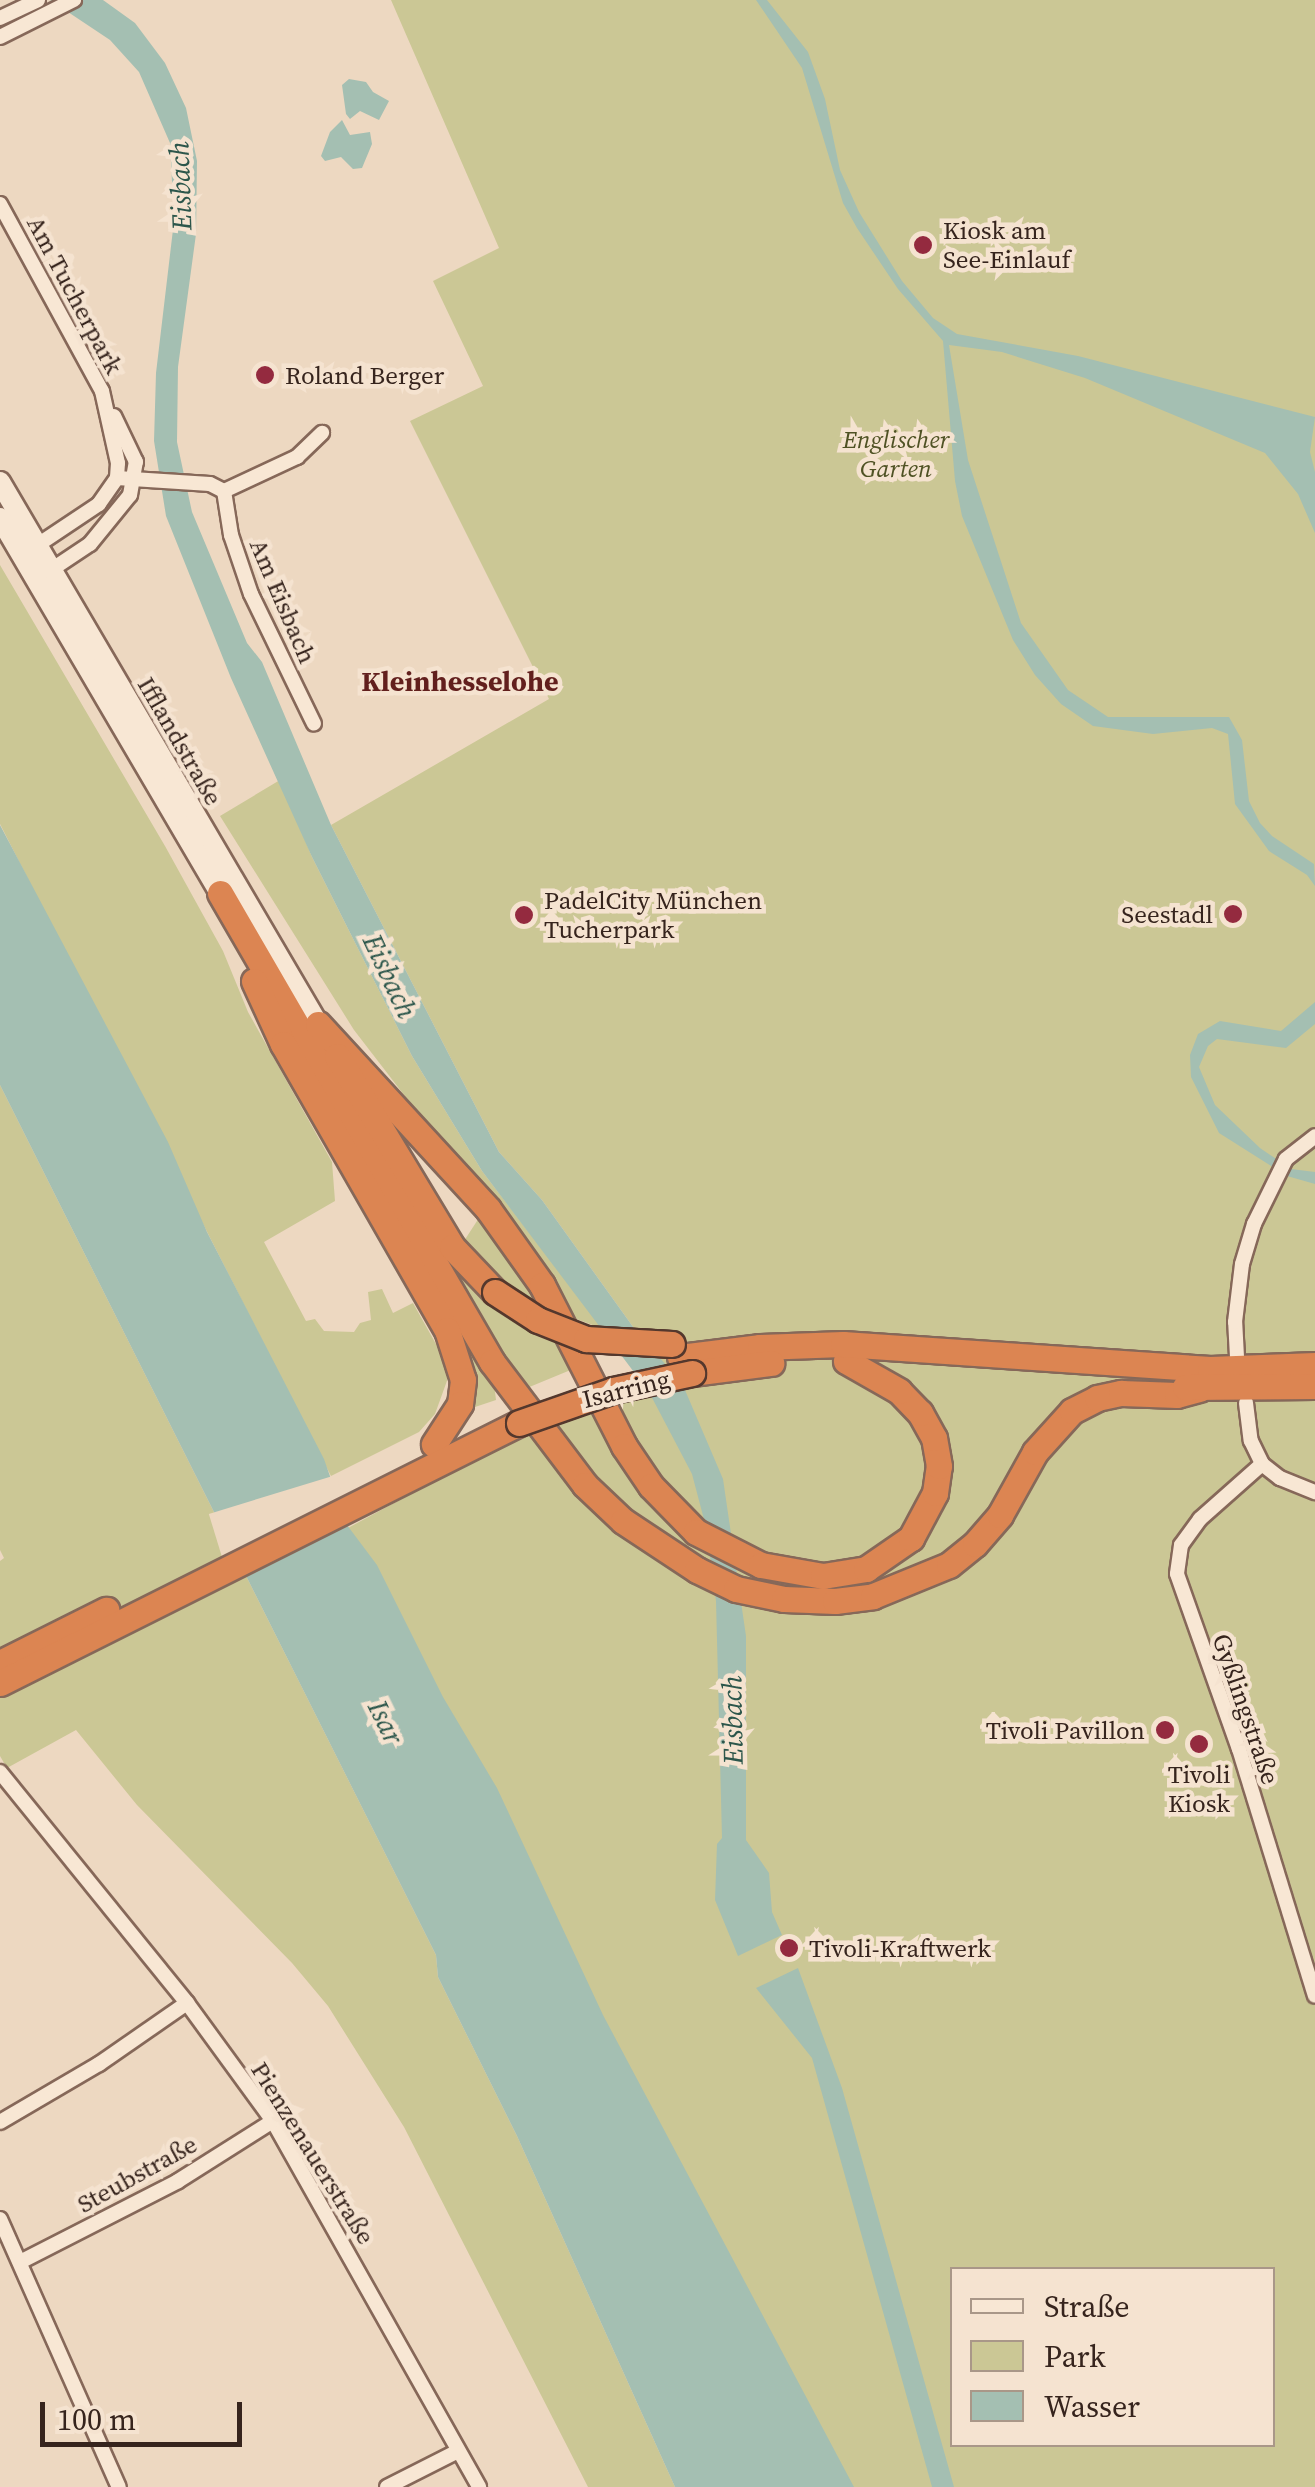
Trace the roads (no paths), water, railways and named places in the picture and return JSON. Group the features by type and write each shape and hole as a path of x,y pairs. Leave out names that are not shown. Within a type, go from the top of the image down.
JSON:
{"highway":[{"path":"220,893 236,943 283,1044 448,1330 463,1380 460,1404 426,1454"},
{"path":"220,893 492,1362 584,1485 623,1522 696,1570 736,1589 784,1599 874,1596 949,1564 975,1544 1000,1515 1035,1452 1072,1411 1097,1398 1121,1393 1177,1395 1199,1389"},
{"path":"318,1024 452,1246 495,1292 538,1320 586,1338 681,1358"},
{"path":"318,1024 488,1209 542,1286 624,1446 651,1486 696,1532 737,1556 783,1571 822,1576 866,1569 889,1558 918,1528 935,1493 936,1452 920,1414 899,1392 846,1361"},
{"name":"Isarring","path":"0,1683 158,1593 426,1454 609,1374 709,1352 844,1344 1210,1369 1315,1365"},
{"name":"Isarring","path":"681,1358 760,1364 928,1363 1199,1389 1315,1386"},
{"name":"Isarring","path":"0,1662 158,1593"}],"main road":[{"name":"Ifflandstraße","path":"0,482 29,550 220,893"},
{"name":"Ifflandstraße","path":"0,518 29,550"},
{"name":"Ifflandstraße","path":"43,575 318,1024"}],"street":[{"path":"0,18 74,0"},
{"path":"0,37 39,6"},
{"name":"Am Tucherpark","path":"0,204 126,434 143,479"},
{"name":"Am Tucherpark","path":"109,409 117,478"},
{"path":"29,550 83,519 109,494 117,478 190,483 224,491 284,465 322,433"},
{"path":"43,575 103,530 143,479"},
{"name":"Am Eisbach","path":"224,491 232,535 251,594 314,724"},
{"path":"1237,1357 1234,1322 1242,1264 1274,1178 1286,1160 1315,1136"},
{"path":"1246,1403 1252,1442 1262,1464 1280,1478 1315,1492"},
{"name":"Gyßlingstraße","path":"1262,1464 1200,1519 1181,1545 1177,1574 1239,1750 1315,1996"},
{"name":"Pienzenauerstraße","path":"0,1772 187,2002 273,2120 479,2487"},
{"path":"0,2122 99,2064 187,2002"},
{"name":"Steubstraße","path":"20,2262 178,2182 273,2120"},
{"path":"0,2219 118,2487"},
{"path":"387,2487 456,2452"}],"water":[{"name":"Eisbach","path":"50,0 103,0 135,23 165,63 186,108 197,161 196,234 178,367 177,442 192,512 247,643 262,662 331,825 499,1152 542,1200 636,1331 682,1383 723,1479 746,1636 746,1840 769,1873 772,1912 782,1935 738,1956 715,1900 717,1844 722,1838 716,1601 706,1527 692,1474 649,1392 482,1171 412,1056 312,857 231,678 166,516 154,441 156,373 174,221 170,143 139,72 110,40"},
{"path":"756,0 767,0 808,52 825,99 840,170 859,212 902,281 933,318 957,334 1078,356 1315,417 1310,452 1315,472 1315,533 1298,494 1265,453 1085,378 1002,352 949,345 968,460 1021,623 1068,690 1108,717 1229,717 1242,740 1249,801 1260,823 1272,836 1314,864 1315,886 1307,875 1269,851 1235,804 1228,734 1212,728 1153,734 1093,726 1061,704 1035,675 1013,640 962,516 955,481 943,341 898,289 843,203 802,68"},
{"path":"349,79 366,82 373,92 389,101 379,120 360,111 350,119 346,114 342,85"},
{"path":"342,120 350,135 370,132 372,144 362,168 353,169 341,157 325,161 321,156 330,132"},
{"name":"Isar","path":"0,825 168,1142 207,1232 324,1459 347,1525 377,1565 443,1697 497,1788 603,2015 854,2487 675,2487 517,2136 438,1977 436,1955 0,1085"},
{"path":"1315,1002 1315,1024 1286,1048 1217,1039 1208,1046 1199,1067 1215,1105 1260,1148 1291,1169 1315,1172 1315,1184 1287,1176 1219,1133 1191,1077 1190,1055 1198,1034 1220,1021 1281,1031"},
{"path":"798,1968 842,2088 954,2487 932,2487 812,2058 756,1988"}],"place":[{"name":"Kiosk am See-Einlauf","path":"923,245"},
{"name":"Roland Berger","path":"265,375"},
{"name":"Seestadl","path":"1233,914"},
{"name":"PadelCity München Tucherpark","path":"524,915"},
{"name":"Tivoli Pavillon","path":"1165,1730"},
{"name":"Tivoli Kiosk","path":"1199,1744"},
{"name":"Tivoli-Kraftwerk","path":"789,1948"}],"district":[{"name":"Kleinhesselohe","path":"460,681"}],"park label":[{"name":"Englischer Garten","path":"896,454"}]}
